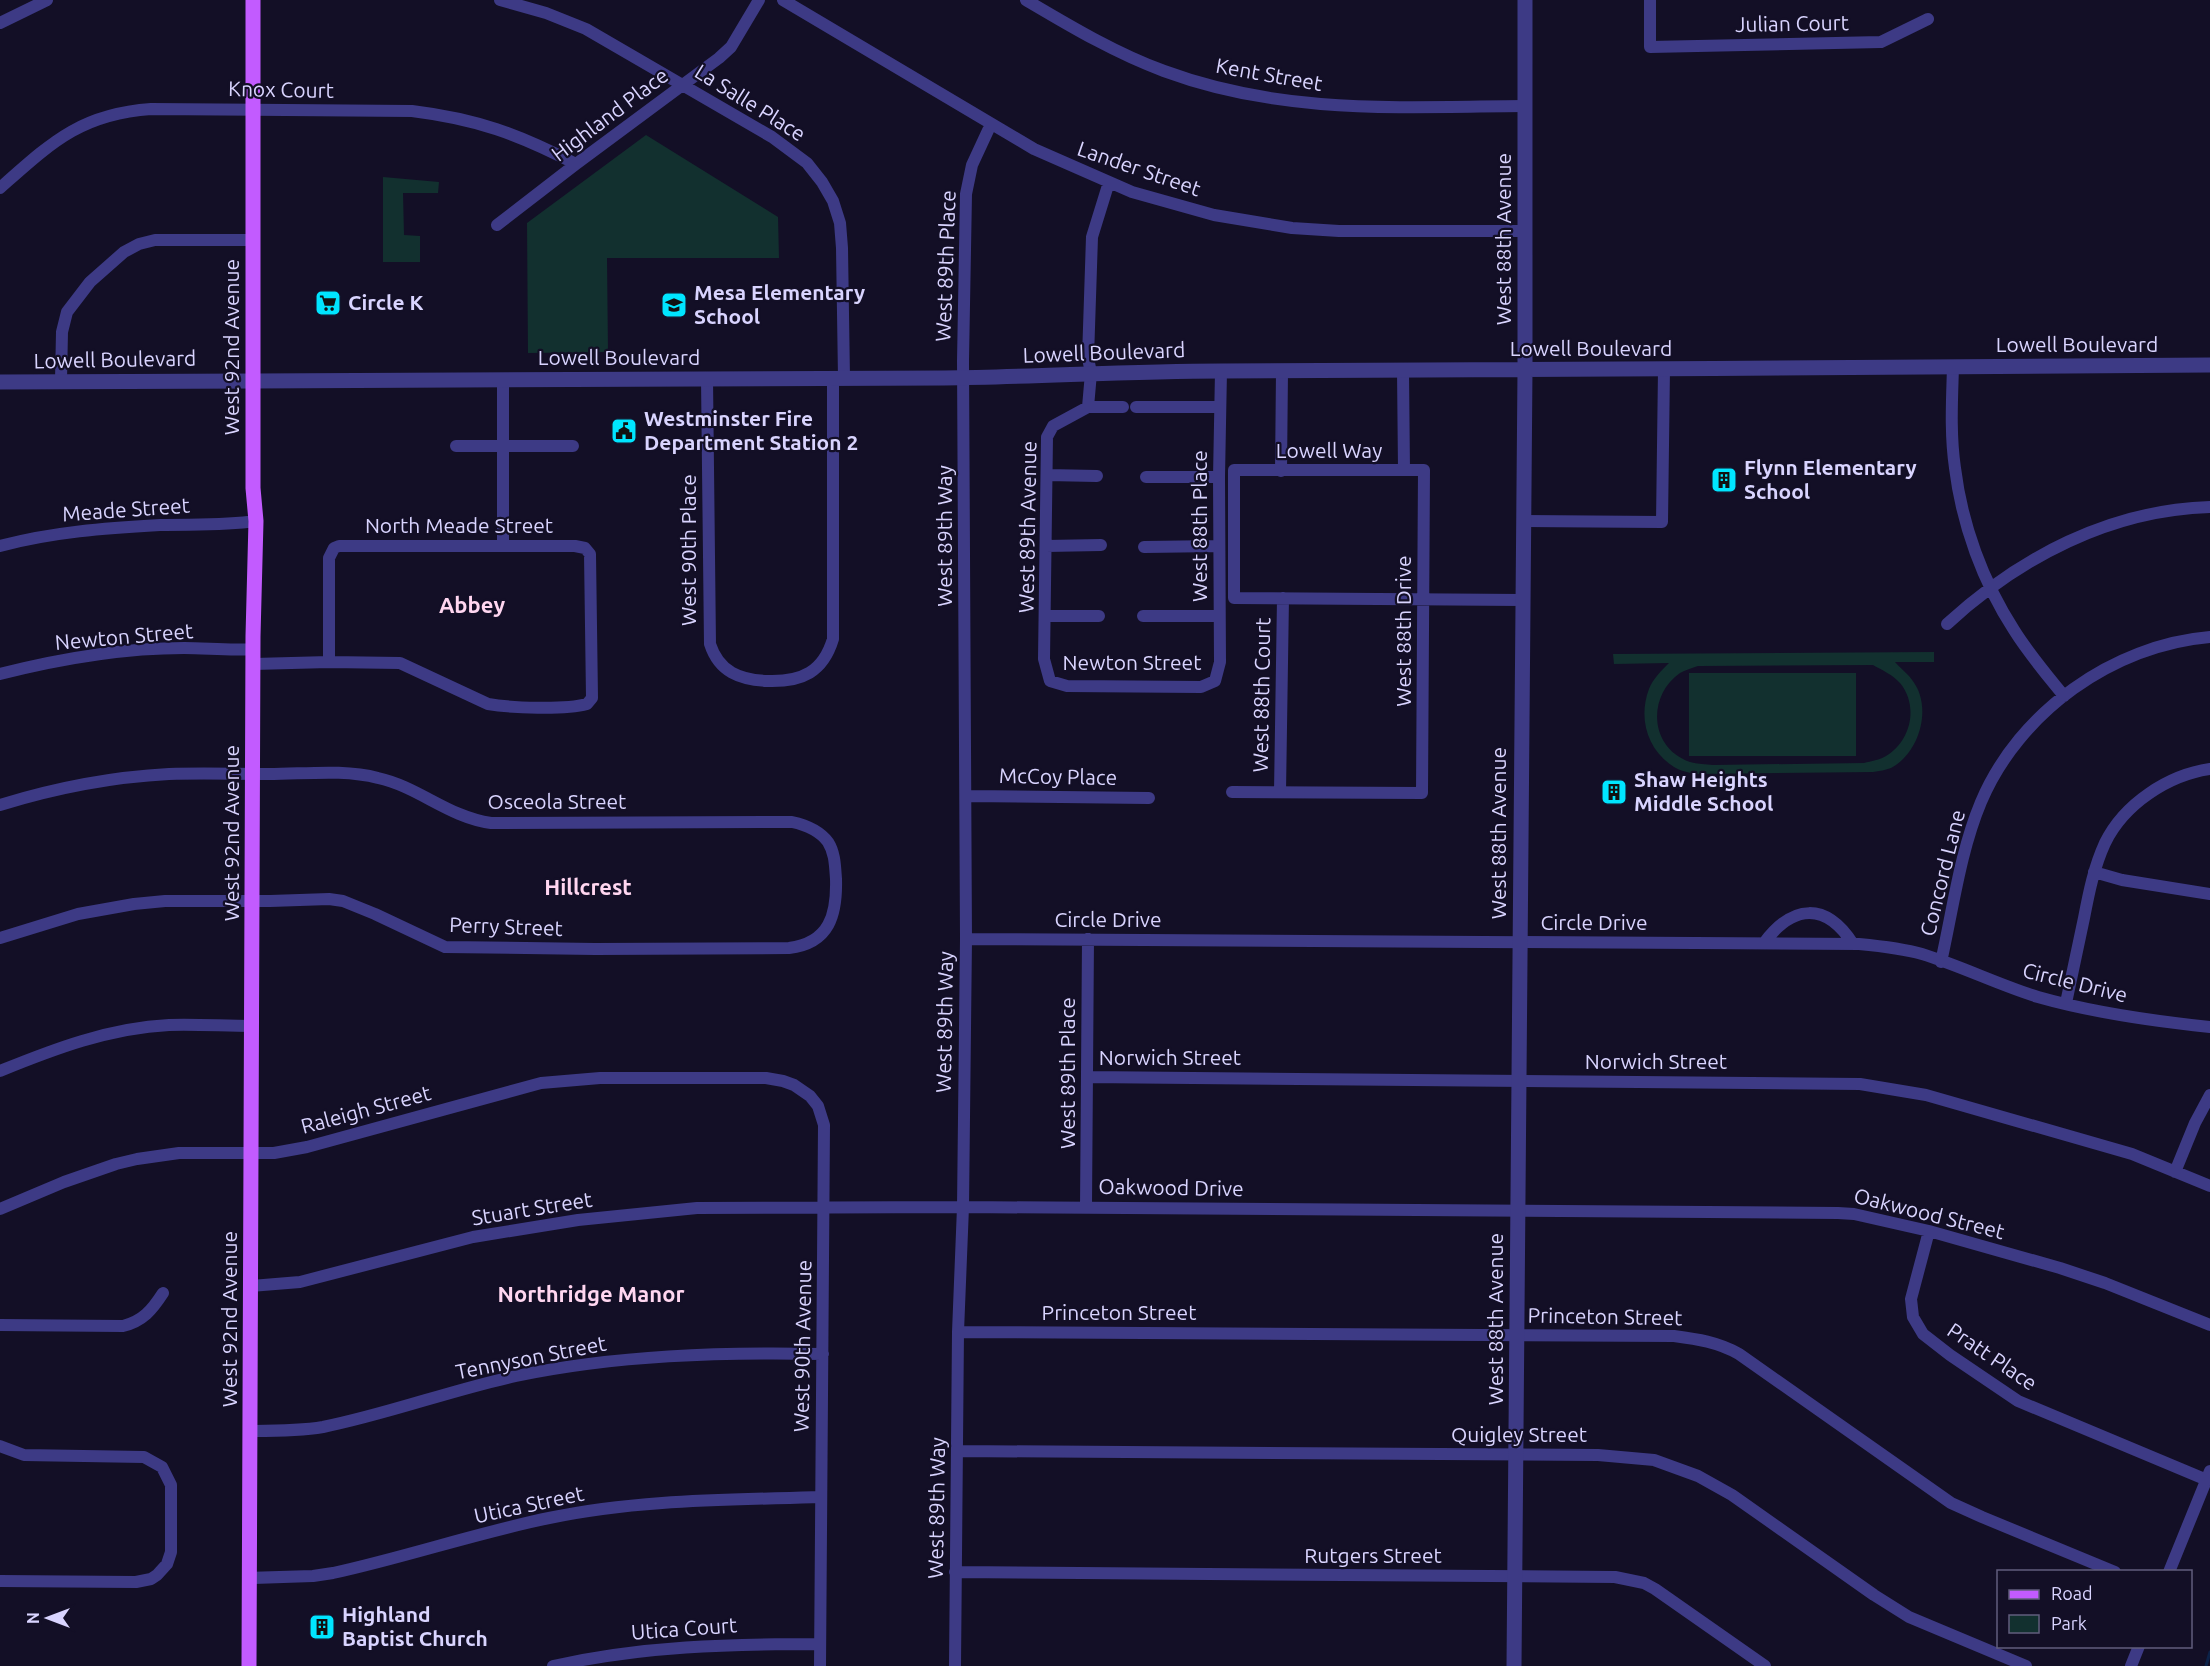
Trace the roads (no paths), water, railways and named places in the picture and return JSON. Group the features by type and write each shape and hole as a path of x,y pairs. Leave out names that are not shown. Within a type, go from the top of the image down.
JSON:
{"main road":[{"name":"West 92nd Avenue","path":"249,1666 256,521 253,488 254,0"}],"street":[{"path":"0,23 47,0"},
{"name":"La Salle Place","path":"500,0 569,21 639,58 781,143 807,163 822,182 837,211 843,248 839,378"},
{"name":"Highland Place","path":"497,225 725,53 759,0"},
{"name":"Lander Street","path":"783,0 1034,149 1109,182 1176,205 1214,215 1292,228 1339,231 1524,231"},
{"name":"Kent Street","path":"1026,0 1111,48 1163,71 1210,86 1256,96 1333,106 1524,106"},
{"name":"West 88th Avenue","path":"1514,1666 1525,370 1525,0"},
{"name":"Julian Court","path":"1650,0 1650,47 1881,42 1928,18"},
{"name":"Knox Court","path":"0,188 59,138 83,125 118,113 176,108 412,111 491,126 527,140 576,164"},
{"name":"West 89th Place","path":"964,378 966,194 972,165 991,124"},
{"path":"1109,182 1092,237 1088,358 1091,373 1088,407 1220,407"},
{"path":"61,380 62,332 67,312 90,282 124,252 139,244 155,240 254,240"},
{"name":"Lowell Boulevard","path":"0,382 964,378 1221,371 2210,365"},
{"path":"1953,367 1952,424 1955,468 1972,543 2013,628 2064,696"},
{"path":"1523,521 1662,522 1664,369"},
{"name":"West 88th Place","path":"1215,681 1220,662 1221,371"},
{"path":"1281,471 1282,371"},
{"path":"1403,371 1404,470"},
{"name":"West 90th Place","path":"707,379 710,644 717,659 728,671 743,679 789,681 809,674 825,658 833,639 839,378"},
{"name":"West 89th Way","path":"955,1666 958,1332 963,1207 966,939 964,378"},
{"path":"503,380 503,546"},
{"name":"West 89th Avenue","path":"1050,681 1044,659 1047,437 1053,426 1088,407"},
{"path":"456,446 573,446"},
{"name":"Lowell Way","path":"1234,470 1424,470"},
{"name":"West 88th Court","path":"1234,470 1234,598 1283,598 1280,792"},
{"name":"West 88th Drive","path":"1280,792 1422,793 1424,470"},
{"path":"1047,475 1097,476"},
{"path":"1146,477 1219,477"},
{"path":"1947,624 1991,586 2062,543 2099,528 2162,511 2210,507"},
{"name":"Meade Street","path":"0,546 76,531 160,525 237,524 256,521"},
{"path":"1046,546 1101,545"},
{"name":"North Meade Street","path":"329,662 329,558 332,550 339,546 575,546 588,549 591,559 592,698 590,702"},
{"path":"1144,547 1220,546"},
{"path":"1283,598 1522,600"},
{"path":"1045,616 1099,616"},
{"path":"1143,616 1219,616"},
{"name":"Concord Lane","path":"1941,962 1969,836 1987,788 2028,729 2064,696 2114,664 2169,643 2210,638"},
{"name":"Newton Street","path":"0,674 31,666 120,652 183,648 254,657 329,662 400,663 488,704 502,706 572,706 590,702"},
{"name":"Newton Street","path":"1050,681 1067,686 1189,687 1201,687 1215,681"},
{"path":"2066,1003 2094,872 2106,841 2140,800 2175,778 2210,769"},
{"name":"Osceola Street","path":"0,805 58,789 140,776 352,774 378,777 473,821 491,823 751,822 800,824 818,832 828,843 834,856 836,882"},
{"path":"1232,792 1280,792"},
{"name":"McCoy Place","path":"966,796 1149,798"},
{"path":"2094,872 2122,880 2210,894"},
{"name":"Perry Street","path":"0,938 78,914 134,904 165,901 252,902 329,899 343,901 375,914 434,944 460,948 789,948 813,941 826,929 833,916 836,882"},
{"path":"1764,943 1776,926 1801,914 1819,915 1834,921 1843,928 1853,944"},
{"name":"Circle Drive","path":"966,939 1853,944 1897,948 1989,980 2066,1003 2125,1016 2210,1027"},
{"name":"West 89th Place","path":"1086,1207 1088,939"},
{"path":"0,1071 47,1052 107,1034 169,1025 252,1026"},
{"name":"Norwich Street","path":"1087,1077 1860,1084 1926,1095 2132,1154 2210,1186"},
{"name":"Raleigh Street","path":"0,1209 64,1182 137,1159 179,1153 274,1153 317,1145 541,1083 600,1078 748,1079"},
{"name":"West 90th Avenue","path":"748,1079 766,1078 794,1085 810,1096 818,1106 824,1125 820,1666"},
{"path":"2175,1172 2195,1123 2210,1095"},
{"name":"Oakwood Drive","path":"825,1208 1086,1207 1518,1211"},
{"name":"Stuart Street","path":"251,1286 289,1284 441,1244 578,1220 697,1208 825,1208"},
{"name":"Oakwood Street","path":"1518,1211 1854,1214 1929,1231 2060,1268 2105,1283 2210,1326"},
{"name":"Pratt Place","path":"1929,1231 1911,1299 1913,1317 1923,1334 2018,1401 2208,1475"},
{"path":"0,1325 123,1326 132,1324 146,1315 162,1293"},
{"name":"Princeton Street","path":"958,1332 1517,1334 1674,1336 1697,1339 1720,1345 1750,1361 1951,1503 2110,1570"},
{"name":"Tennyson Street","path":"250,1431 322,1427 474,1386 550,1370 687,1354 823,1354"},
{"path":"0,1446 24,1455 144,1456 157,1462 169,1479 172,1522 172,1544 167,1564 151,1579 136,1582 0,1581"},
{"name":"Quigley Street","path":"957,1451 1598,1455 1639,1458 1669,1464 1698,1476 1732,1495 1874,1595 1910,1617 2026,1666"},
{"path":"2170,1570 2208,1475"},
{"name":"Utica Street","path":"250,1578 314,1576 333,1573 507,1527 591,1510 690,1500 821,1497"},
{"name":"Rutgers Street","path":"955,1572 1615,1577 1644,1583 1765,1666"},
{"name":"Utica Court","path":"553,1666 614,1654 700,1645 820,1644"},
{"path":"2131,1666 2139,1648"}],"waterway":[{"path":"2206,1666 2210,1652"}],"place":[{"name":"Circle K","path":"328,303"},
{"name":"Mesa Elementary School","path":"674,305"},
{"name":"Westminster Fire Department Station 2","path":"624,431"},
{"name":"Flynn Elementary School","path":"1724,480"},
{"name":"Shaw Heights Middle School","path":"1614,792"},
{"name":"Highland Baptist Church","path":"322,1627"}],"district":[{"name":"Abbey","path":"472,605"},
{"name":"Hillcrest","path":"588,887"},
{"name":"Northridge Manor","path":"591,1294"}]}
